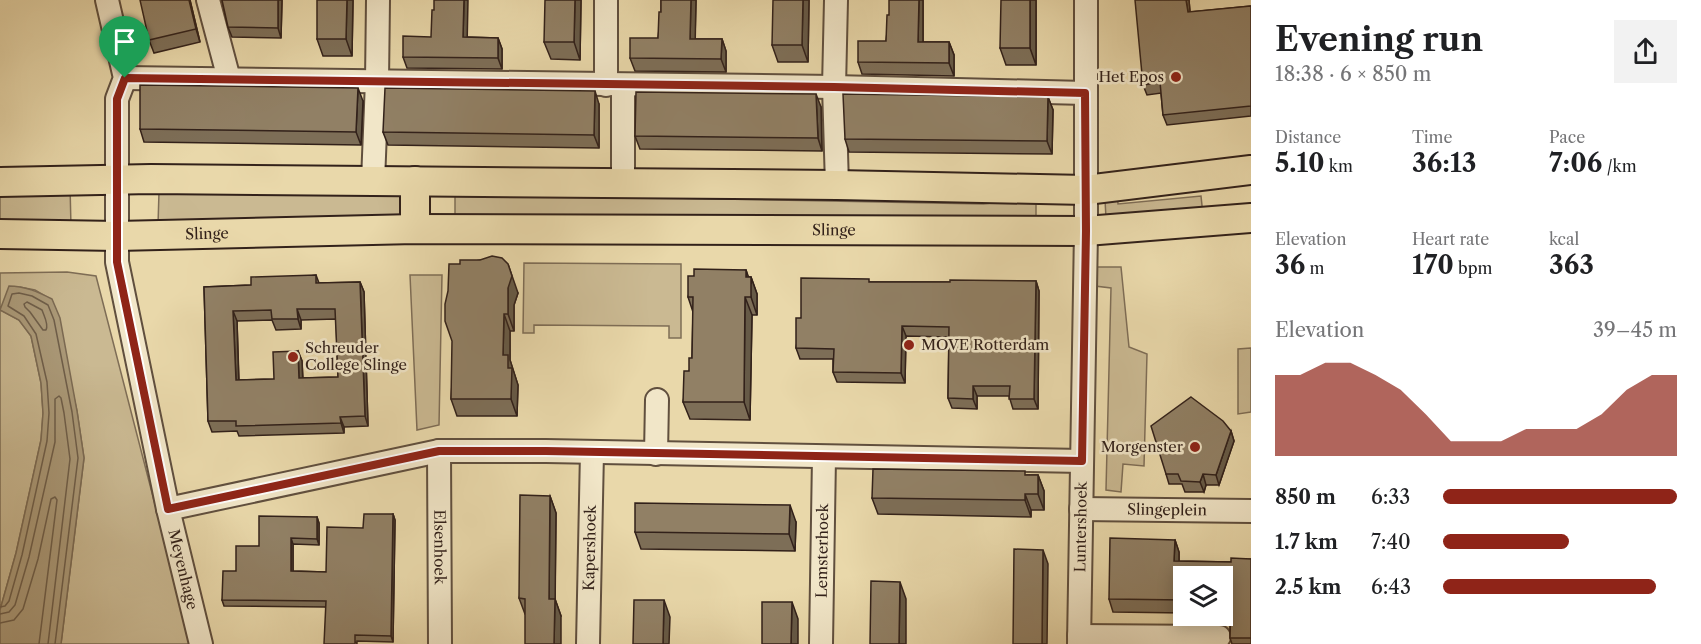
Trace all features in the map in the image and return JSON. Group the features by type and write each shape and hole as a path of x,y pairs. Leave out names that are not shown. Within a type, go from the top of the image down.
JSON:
{"main road":[{"path":"0,182 415,181 1086,190 1251,170"},
{"path":"415,181 415,229"},
{"name":"Slinge","path":"0,234 117,236 415,229 1086,231 1251,218"}],"street":[{"name":"Meyenhage","path":"107,0 125,78 117,99 117,262 168,509 201,644"},
{"path":"208,0 229,79"},
{"path":"373,181 378,0"},
{"path":"606,0 623,184"},
{"path":"836,0 834,87 837,185"},
{"name":"Luntershoek","path":"1079,640 1086,231 1086,0"},
{"path":"125,78 834,87 1085,93"},
{"path":"656,454 657,400"},
{"path":"168,509 439,451 1082,461"},
{"name":"Elsenhoek","path":"439,451 440,644"},
{"name":"Kapershoek","path":"588,644 592,452"},
{"name":"Lemsterhoek","path":"821,644 824,457"},
{"name":"Slingeplein","path":"1081,508 1251,511"},
{"path":"1079,640 1219,638"}],"shaded area":[{"path":"70,186 71,227 0,226 0,187"},
{"path":"159,192 402,194 403,207 401,215 391,220 158,225"},
{"path":"455,194 983,204 1036,198 1036,226 455,219"},
{"path":"1117,194 1118,204 1201,196 1203,215 1106,218 1105,200"},
{"path":"524,263 681,264 681,338 669,338 669,326 534,325 534,333 523,333"},
{"path":"1096,267 1121,267 1129,347 1147,354 1144,466 1123,464 1121,492 1106,490 1111,288 1095,286"},
{"path":"67,272 96,276 191,644 61,644 84,458 77,411 52,300 35,290 20,287 0,308 0,273"},
{"path":"410,275 442,275 439,425 417,430"},
{"path":"0,310 19,320 31,336 41,383 43,413 41,440 16,553 0,610"},
{"path":"1251,348 1251,412 1238,414 1238,349"}],"water":[{"path":"9,286 26,288 52,299 60,318 84,458 61,644 0,644 0,610 16,553 41,440 43,413 41,383 31,336 19,320 0,310"}],"building":[{"path":"140,0 189,0 196,29 149,40"},
{"path":"222,0 278,0 278,28 228,27"},
{"path":"317,0 347,0 346,39 317,39"},
{"path":"434,0 464,0 463,37 498,38 498,58 403,57 403,36 431,37"},
{"path":"545,0 575,0 574,42 544,42"},
{"path":"661,0 691,0 690,39 722,39 721,59 630,58 630,38 658,38"},
{"path":"773,0 803,0 802,45 772,45"},
{"path":"889,0 919,0 918,42 949,42 949,63 858,62 858,41 886,41"},
{"path":"1001,0 1030,0 1030,48 1000,48"},
{"path":"1135,0 1186,0 1188,12 1251,6 1251,106 1163,115 1160,82 1143,85"},
{"path":"140,85 358,88 356,132 140,129"},
{"path":"385,88 595,91 594,135 383,132"},
{"path":"636,92 816,94 818,138 635,136"},
{"path":"843,94 1048,97 1047,141 845,139"},
{"path":"492,256 502,258 508,264 512,276 508,288 508,314 504,314 503,355 508,355 508,368 512,368 511,399 451,399 452,341 445,321 449,264 460,264 460,260 480,260"},
{"path":"694,269 746,270 746,277 751,277 751,297 745,297 744,402 683,402 684,371 689,371 689,358 692,358 693,297 688,297 688,276 694,276"},
{"path":"316,275 316,283 360,282 365,416 340,417 341,423 236,426 236,421 208,421 204,287 251,285 251,277","holes":["297,309 335,309 338,377 299,378 298,351 273,352 274,379 236,380 233,311 271,310 272,319 298,319"]},
{"path":"801,278 869,279 869,282 1036,281 1034,399 1009,399 1010,386 973,386 973,399 948,398 949,327 902,326 901,373 833,372 834,349 796,348 796,318 801,318"},
{"name":"Morgenster","path":"1191,397 1223,421 1231,431 1216,475 1203,474 1200,482 1181,481 1178,474 1166,474 1151,426"},
{"path":"873,469 1025,471 1025,475 1038,475 1038,494 1025,494 1025,500 872,498"},
{"path":"520,495 550,496 549,599 555,599 554,644 525,644 525,599 519,598"},
{"path":"635,503 790,505 789,534 635,532"},
{"path":"364,514 393,514 391,636 355,635 355,644 324,644 326,601 222,600 223,571 236,571 236,546 259,546 259,516 317,517 317,539 291,538 291,571 326,572 327,527 363,528"},
{"path":"1110,538 1175,540 1174,561 1231,562 1231,558 1251,559 1251,638 1230,638 1230,626 1233,626 1233,566 1173,566 1173,600 1109,599"},
{"path":"1014,549 1043,550 1042,644 1013,644"},
{"path":"871,581 900,582 899,644 870,644"},
{"path":"634,600 664,600 663,644 633,644"},
{"path":"762,602 792,602 791,644 762,644"}],"place":[{"name":"Het Epos","path":"1176,77"},
{"name":"MOVE Rotterdam","path":"909,345"},
{"name":"Schreuder College Slinge","path":"293,357"},
{"name":"Morgenster","path":"1195,447"}],"route":[{"path":"125,78 834,87 1085,93 1086,231 1082,461 439,451 168,509 117,262 117,99 125,78"}]}
